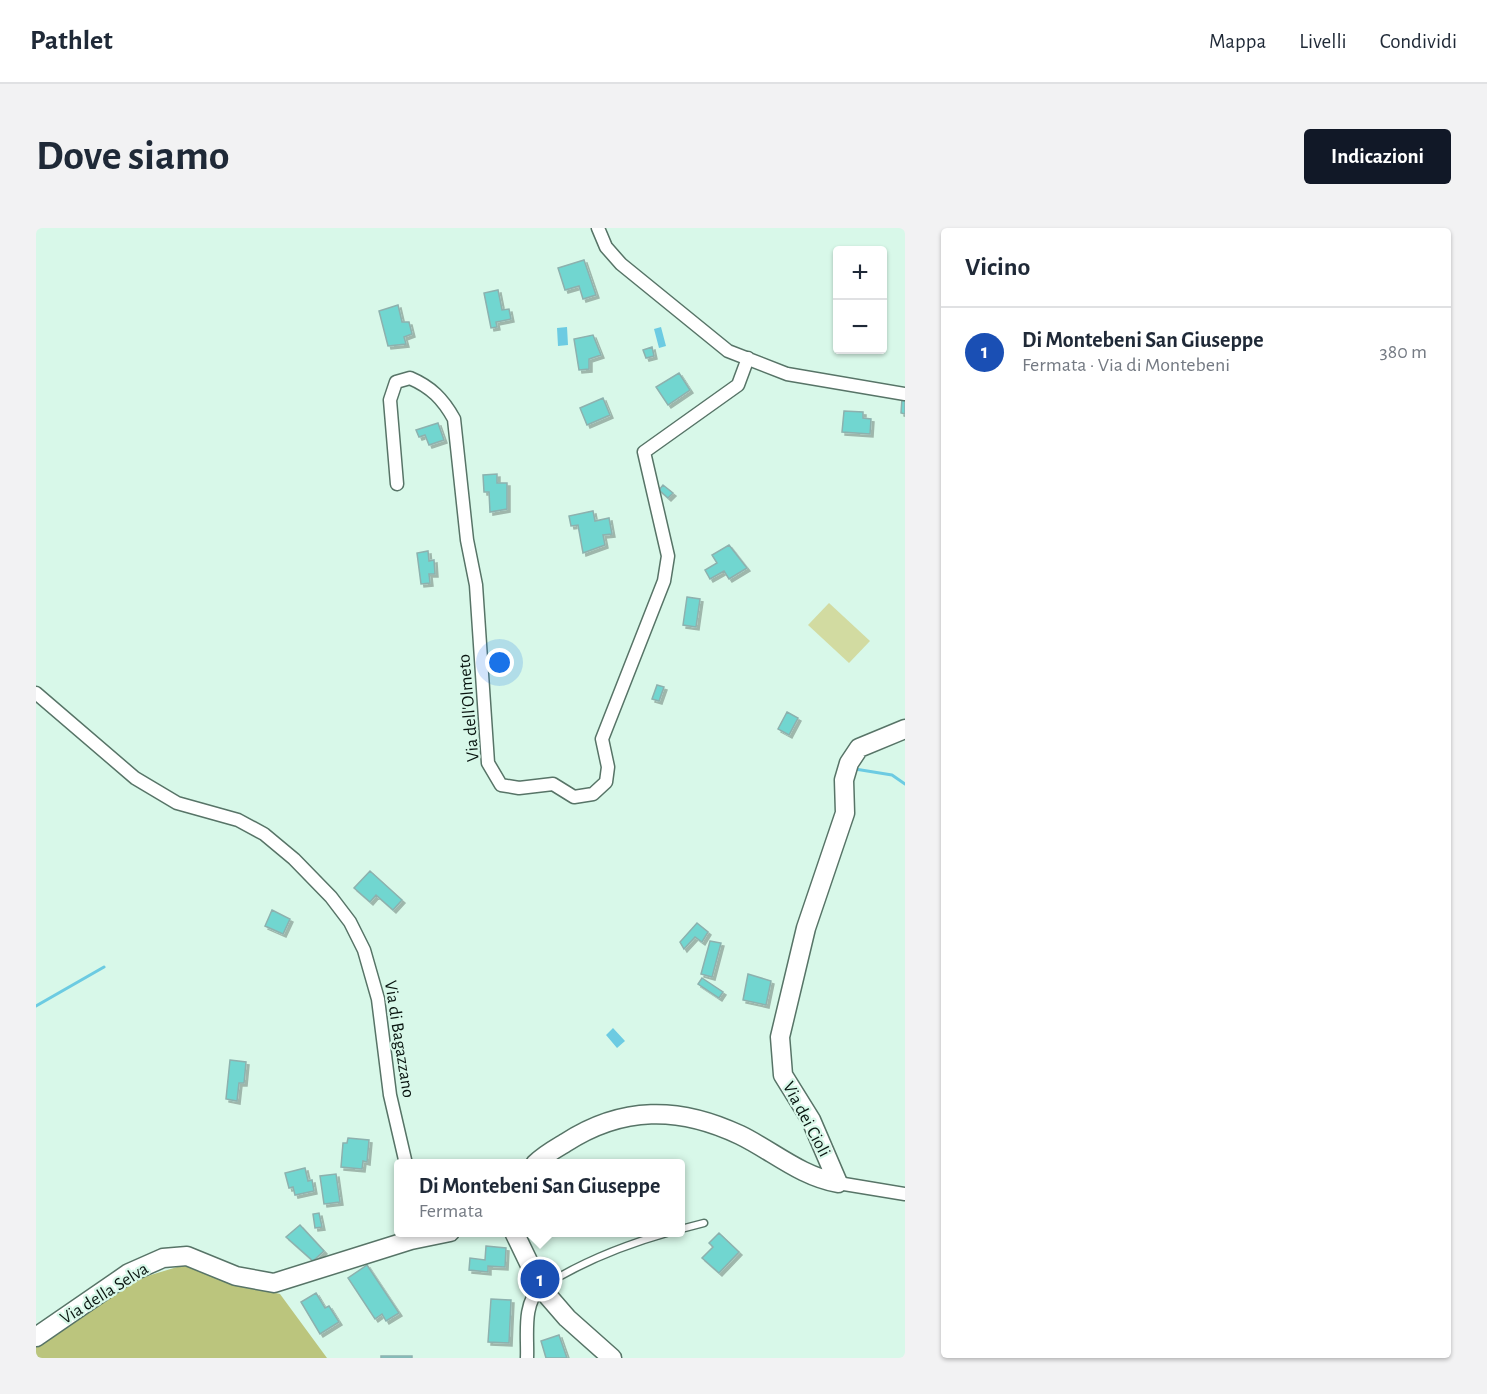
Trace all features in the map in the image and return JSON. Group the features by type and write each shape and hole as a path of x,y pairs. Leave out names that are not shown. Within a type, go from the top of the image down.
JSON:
{"street":[{"path":"598,228 606,247 621,264 718,344 787,374 905,394"},
{"name":"Via dell'Olmeto","path":"397,484 390,400 396,382 410,378 427,385 444,402 454,419 467,540 476,585 488,763 501,785 519,788 554,784 574,797 593,794 606,782 608,767 602,738 664,581 668,556 644,452 738,385 748,358"},
{"name":"Via di Bagazzano","path":"36,693 135,778 177,802 238,820 264,834 294,859 331,897 350,922 364,950 378,999 390,1095 405,1159"},
{"name":"Via dei Cioli","path":"838,1183 811,1120 783,1075 780,1037 806,928 845,813 844,780 849,763 859,748 905,729"},
{"name":"Via dei Cioli","path":"543,1159 595,1126 640,1113 690,1116 740,1136 794,1168 838,1183"},
{"path":"838,1183 905,1194"},
{"name":"Via della Selva","path":"36,1337 129,1274 163,1258 187,1256 236,1276 274,1283 424,1237"},
{"path":"515,1237 541,1288 567,1318 612,1358"},
{"path":"527,1358 531,1298 541,1288"}],"lane":[{"path":"685,1228 704,1223"},
{"path":"541,1288 577,1265 634,1242 654,1237"}],"green space":[{"path":"829,603 870,641 849,663 808,625"},
{"path":"187,1264 221,1279 280,1294 327,1358 36,1358 36,1347 41,1342 141,1278"}],"water":[{"path":"567,327 568,345 558,346 557,328"},
{"path":"661,327 666,346 659,348 654,329"},
{"path":"613,1028 625,1041 617,1048 606,1035"}],"building":[{"path":"584,260 596,295 583,299 579,286 565,290 558,268"},
{"path":"498,290 502,310 509,309 511,319 496,322 497,327 491,328 484,293"},
{"path":"398,305 402,322 409,322 412,334 404,337 406,344 388,346 379,311"},
{"path":"593,335 601,355 589,359 589,369 579,370 574,339"},
{"path":"652,347 654,356 646,358 643,350"},
{"path":"679,373 690,390 668,405 656,387"},
{"path":"603,398 610,415 587,425 580,408"},
{"path":"902,398 905,399 905,414 901,413"},
{"path":"844,411 863,412 863,418 871,419 870,434 842,432"},
{"path":"438,423 444,440 429,445 425,435 419,437 416,430"},
{"path":"497,474 497,483 507,483 507,509 490,512 489,492 484,492 483,475"},
{"path":"663,485 673,493 668,498 659,490"},
{"path":"593,511 595,521 609,518 612,534 603,535 605,545 583,553 578,525 571,526 569,516"},
{"path":"729,545 747,568 729,579 724,571 710,579 705,570 717,563 712,555"},
{"path":"428,551 429,561 434,560 435,574 429,574 430,583 421,584 417,553"},
{"path":"687,597 700,599 696,627 683,625"},
{"path":"657,685 664,687 659,701 652,699"},
{"path":"787,712 798,718 789,735 778,729"},
{"path":"370,871 402,900 393,910 376,895 370,902 354,888"},
{"path":"272,910 290,919 283,934 265,926"},
{"path":"697,923 708,932 702,942 695,937 684,949 680,942"},
{"path":"710,941 721,943 712,977 701,974"},
{"path":"748,974 771,981 766,1005 743,1000"},
{"path":"702,978 723,992 719,998 698,984"},
{"path":"230,1060 246,1062 244,1083 239,1083 237,1101 226,1099"},
{"path":"348,1138 369,1140 367,1162 363,1161 362,1169 341,1167 343,1143 347,1143"},
{"path":"305,1168 308,1181 312,1180 314,1191 295,1195 293,1187 289,1188 285,1173"},
{"path":"336,1174 340,1202 324,1204 320,1176"},
{"path":"319,1213 322,1227 315,1228 313,1214"},
{"path":"300,1225 324,1251 313,1261 286,1237"},
{"path":"719,1233 739,1252 719,1273 702,1258 713,1247 709,1243"},
{"path":"486,1246 506,1248 505,1267 488,1266 488,1272 469,1270 470,1258 485,1260"},
{"path":"367,1265 399,1313 386,1321 382,1314 375,1319 348,1278"},
{"path":"316,1293 325,1308 329,1306 339,1322 320,1334 301,1302"},
{"path":"491,1299 511,1300 509,1343 488,1342"},
{"path":"559,1335 567,1358 546,1358 541,1341"},
{"path":"381,1356 412,1356 412,1358 381,1358"}],"waterway":[{"path":"855,769 892,775 905,784"},
{"path":"36,1006 104,967"}],"place":[{"name":"Di Montebeni San Giuseppe","path":"540,1279"}]}
